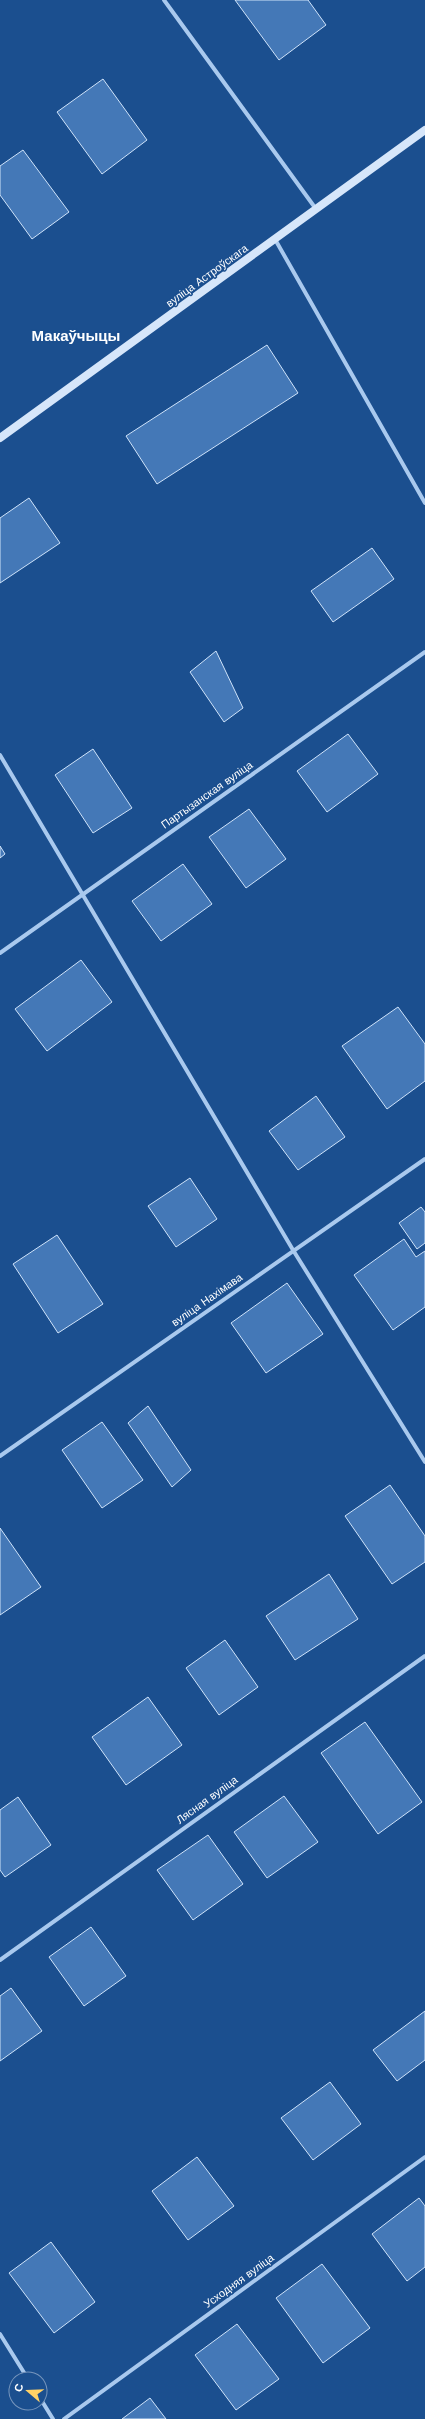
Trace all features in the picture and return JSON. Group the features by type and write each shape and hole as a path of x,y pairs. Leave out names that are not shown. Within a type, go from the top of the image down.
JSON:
{"street":[{"path":"164,0 316,209"},
{"name":"вуліца Астроўскага","path":"0,438 276,241 316,209 425,130"},
{"path":"276,241 425,503"},
{"name":"Партызанская вуліца","path":"0,953 425,652"},
{"path":"0,755 293,1250 425,1462"},
{"name":"вуліца Нахімава","path":"0,1456 425,1159"},
{"name":"Лясная вуліца","path":"0,1960 425,1656"},
{"name":"Усходняя вуліца","path":"64,2419 425,2157"},
{"path":"0,2334 23,2371"}],"building":[{"path":"235,0 308,0 326,25 279,60"},
{"path":"103,79 147,140 102,174 57,112"},
{"path":"23,150 69,212 32,239 0,195 0,166"},
{"path":"267,345 298,393 157,484 126,436"},
{"path":"29,498 60,543 0,583 0,518"},
{"path":"372,548 394,579 333,622 311,591"},
{"path":"216,651 243,708 224,722 190,672"},
{"path":"348,734 378,774 327,812 297,771"},
{"path":"93,749 132,808 93,833 55,775"},
{"path":"249,809 286,859 246,888 209,837"},
{"path":"0,846 5,854 0,858"},
{"path":"183,864 212,904 161,941 132,901"},
{"path":"81,960 112,1002 47,1051 15,1009"},
{"path":"398,1007 425,1044 425,1081 387,1109 342,1046"},
{"path":"316,1096 345,1137 298,1170 269,1131"},
{"path":"190,1178 217,1219 176,1247 148,1206"},
{"path":"421,1207 425,1212 425,1243 417,1249 399,1223"},
{"path":"57,1235 103,1304 58,1333 13,1264"},
{"path":"404,1239 416,1257 425,1251 425,1307 393,1330 354,1275"},
{"path":"287,1283 323,1334 266,1373 231,1323"},
{"path":"148,1406 191,1470 172,1487 128,1423"},
{"path":"102,1422 143,1480 102,1508 62,1450"},
{"path":"390,1485 425,1536 425,1562 392,1584 345,1516"},
{"path":"0,1528 41,1587 0,1615"},
{"path":"329,1574 358,1619 295,1660 266,1616"},
{"path":"225,1640 258,1687 219,1715 186,1668"},
{"path":"148,1697 182,1745 126,1785 92,1737"},
{"path":"365,1722 422,1802 378,1834 321,1753"},
{"path":"284,1796 318,1842 267,1878 234,1832"},
{"path":"18,1797 51,1845 5,1877 0,1870 0,1810"},
{"path":"208,1835 243,1884 193,1920 157,1870"},
{"path":"91,1927 126,1976 84,2006 49,1957"},
{"path":"11,1988 42,2031 0,2061 0,1996"},
{"path":"425,2011 425,2060 397,2081 373,2050"},
{"path":"330,2082 361,2124 313,2160 281,2118"},
{"path":"197,2157 234,2206 188,2240 152,2191"},
{"path":"419,2198 425,2206 425,2267 407,2281 372,2234"},
{"path":"51,2242 95,2302 54,2333 9,2273"},
{"path":"322,2264 370,2328 323,2363 276,2298"},
{"path":"237,2324 279,2379 236,2410 195,2355"},
{"path":"150,2398 166,2419 122,2419"}],"district":[{"name":"Макаўчыцы","path":"76,336"}]}
